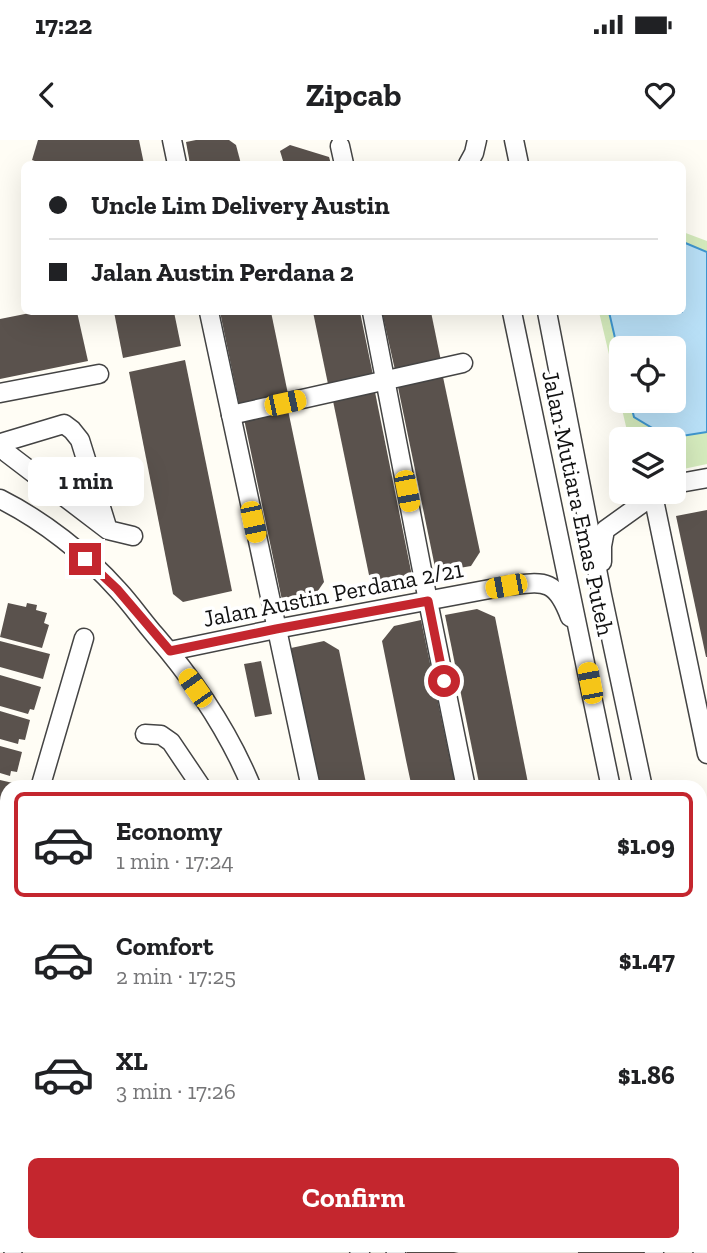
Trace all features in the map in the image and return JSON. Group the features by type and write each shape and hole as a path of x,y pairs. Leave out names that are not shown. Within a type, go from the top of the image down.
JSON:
{"street":[{"path":"172,140 176,161"},
{"path":"470,161 479,140"},
{"path":"479,140 483,161"},
{"path":"514,140 518,161"},
{"path":"340,146 343,161"},
{"path":"210,315 310,780"},
{"path":"374,315 464,780"},
{"name":"Jalan Mutiara Emas Puteh","path":"513,315 609,780"},
{"name":"Jalan Mutiara Emas Puteh","path":"548,315 641,780"},
{"path":"231,415 463,363"},
{"path":"0,393 99,374"},
{"path":"108,530 79,440 72,430 64,424 5,442 3,447 7,453 108,530 133,536"},
{"path":"686,482 707,478"},
{"path":"0,499 47,527 117,589 170,651 208,707 248,780"},
{"path":"602,595 602,546 605,530 640,504"},
{"path":"657,504 707,754"},
{"name":"Jalan Austin Perdana 2/21","path":"170,651 506,586 545,583 558,593 567,608 585,657"},
{"path":"42,780 83,638"},
{"path":"145,734 161,735 171,742 197,780"}],"green space":[{"path":"686,233 707,241 707,464 686,468 686,427 626,427 623,413 686,413 686,336 609,336 609,354 600,315 686,315"}],"water":[{"path":"686,243 707,252 707,432 686,435 686,427 651,427 634,417 633,413 686,413 686,336 615,336 610,315 686,315"}],"building":[{"path":"38,140 139,140 143,161 35,161 32,160"},
{"path":"229,140 236,145 240,161 189,161 186,142"},
{"path":"290,145 329,157 330,161 283,161 280,151"},
{"path":"21,315 78,315 88,361 0,379 0,319"},
{"path":"115,315 175,315 181,346 123,358"},
{"path":"221,315 272,315 288,394 239,404"},
{"path":"314,315 361,315 373,375 328,384"},
{"path":"383,315 432,315 441,361 395,370"},
{"path":"185,360 232,591 183,602 173,594 129,372"},
{"path":"443,377 480,552 471,566 436,572 398,387"},
{"path":"375,392 412,576 382,584 369,575 333,401"},
{"path":"288,410 324,582 313,598 283,605 244,419"},
{"path":"707,510 707,657 706,657 676,516"},
{"path":"8,603 26,607 27,603 37,605 36,610 47,613 44,623 49,625 42,648 0,637"},
{"path":"477,609 495,617 527,780 478,780 445,615"},
{"path":"421,620 455,780 410,780 382,641 394,626"},
{"path":"0,641 50,654 43,679 0,667"},
{"path":"324,641 339,650 365,780 319,780 291,648"},
{"path":"261,661 272,714 255,717 244,664"},
{"path":"0,675 41,687 34,710 30,709 28,714 0,706"},
{"path":"0,711 30,720 25,740 19,739 18,744 0,739"},
{"path":"0,746 22,752 17,772 11,771 10,776 0,773"},
{"path":"407,1252 459,1252 454,1253"},
{"path":"578,1252 647,1253 578,1253"}],"route":[{"path":"85,559 117,589 170,651 428,601 444,681"}]}
